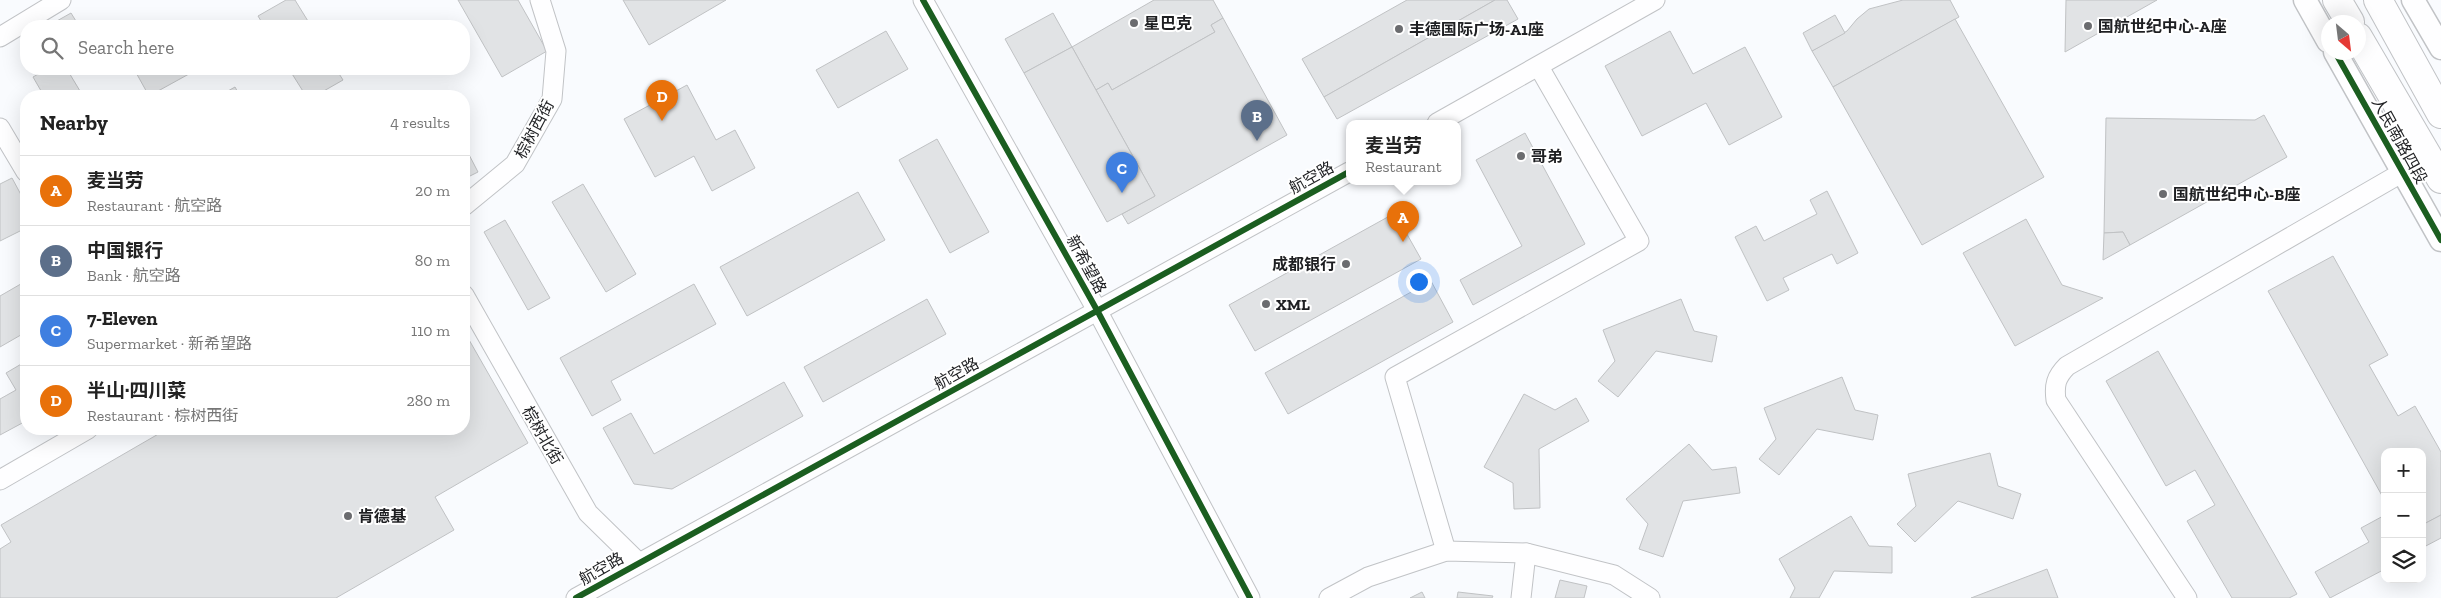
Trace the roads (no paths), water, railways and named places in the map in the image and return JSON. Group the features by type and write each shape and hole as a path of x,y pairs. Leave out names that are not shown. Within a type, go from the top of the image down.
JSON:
{"main road":[{"path":"2337,0 2346,15"},
{"path":"2378,0 2441,114"},
{"name":"人民南路四段","path":"2366,50 2441,179"}],"street":[{"path":"28,20 61,0"},
{"name":"棕树西街","path":"470,201 515,164 552,99 556,51 540,0"},
{"name":"新希望路","path":"923,0 1098,312 1250,598"},
{"path":"1442,120 1655,0"},
{"path":"2305,0 2321,29"},
{"path":"2413,0 2441,48"},
{"path":"0,37 20,25"},
{"name":"人民南路四段","path":"2339,60 2441,240"},
{"path":"1446,551 1395,377 1639,241 1539,66"},
{"path":"0,128 20,162"},
{"path":"2187,598 2056,400 2054,386 2059,374 2067,366 2402,172"},
{"name":"航空路","path":"576,598 638,562 1098,312 1346,174"},
{"name":"棕树北街","path":"470,306 588,513 638,562"},
{"path":"0,480 78,435"},
{"path":"1328,598 1368,577 1446,551 1526,553 1614,575 1650,598"},
{"path":"1521,598 1526,553"}],"place":[{"name":"星巴克","path":"1134,23"},
{"name":"国航世纪中心-A座","path":"2088,26"},
{"name":"丰德国际广场-A1座","path":"1399,29"},
{"name":"半山·四川菜","path":"662,121"},
{"name":"中国银行","path":"1257,141"},
{"name":"哥弟","path":"1521,156"},
{"name":"7-Eleven","path":"1122,193"},
{"name":"国航世纪中心-B座","path":"2163,194"},
{"name":"麦当劳","path":"1403,242"},
{"name":"成都银行","path":"1346,264"},
{"name":"XML","path":"1266,304"},
{"name":"肯德基","path":"348,516"}]}
